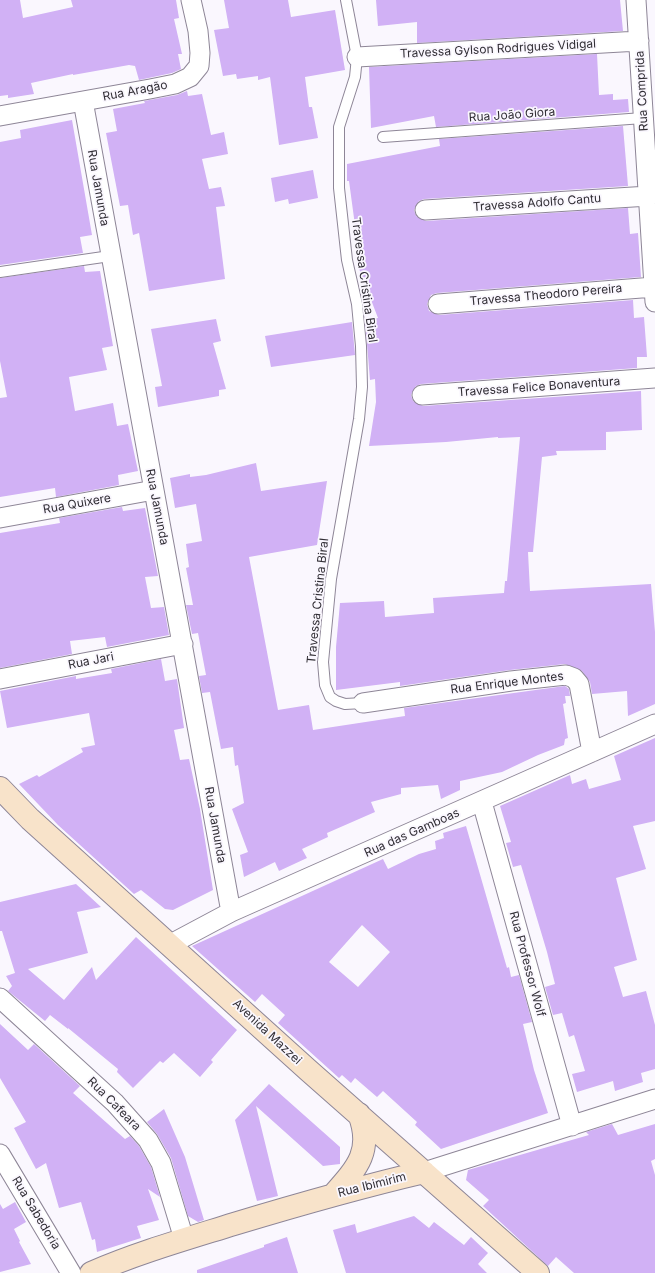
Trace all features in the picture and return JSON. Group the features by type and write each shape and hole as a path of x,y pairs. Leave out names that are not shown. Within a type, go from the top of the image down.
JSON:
{"street":[{"name":"Rua Aragão","path":"0,116 175,84 190,77 199,66 200,53 198,31 191,0"},
{"name":"Rua Comprida","path":"636,0 655,294"},
{"name":"Travessa Gylson Rodrigues Vidigal","path":"357,57 639,41"},
{"name":"Rua Jamunda","path":"83,101 110,256 183,644 231,912"},
{"name":"Travessa Adolfo Cantu","path":"425,210 649,196"},
{"name":"Travessa Theodoro Pereira","path":"438,304 655,294"},
{"name":"Travessa Felice Bonaventura","path":"422,395 655,378"},
{"name":"Rua Quixere","path":"0,518 154,490"},
{"name":"Rua Jari","path":"0,680 183,644"},
{"name":"Rua Enrique Montes","path":"363,703 511,681 566,675 574,678 579,684 592,752"},
{"name":"Rua das Gamboas","path":"171,944 231,912 655,724"},
{"name":"Avenida Mazzei","path":"0,788 30,818 171,944 308,1070 538,1273"},
{"name":"Rua Professor Wolf","path":"482,802 572,1126"},
{"name":"Rua Cafeara","path":"0,998 115,1103 148,1140 161,1163 184,1239"},
{"name":"Rua Ibimirim","path":"91,1273 117,1268 184,1239 334,1194 424,1172 655,1100"},
{"path":"334,1194 352,1173 363,1153 365,1133 358,1114"},
{"name":"Rua Sabedoria","path":"0,1154 71,1273"}],"lane":[{"name":"Travessa Cristina Biral","path":"346,0 357,57 355,77 339,127 339,188 347,260 357,304 361,346 362,387 359,419 332,573 323,662 325,685 330,697 345,704 363,703"},
{"name":"Rua João Giora","path":"383,137 643,118"},
{"path":"0,272 110,256"}],"building":[{"path":"0,0 20,0 23,18 73,7 71,0 176,0 179,18 174,19 182,54 178,54 181,69 172,73 139,80 135,66 129,65 73,74 31,83 34,94 8,98 8,95 0,96"},
{"path":"224,0 288,0 291,17 335,10 345,70 305,77 309,107 312,107 318,138 279,145 270,77 258,80 258,76 237,79 236,74 223,76 214,30 229,28"},
{"path":"376,0 620,0 623,31 417,43 417,22 378,26"},
{"path":"597,54 599,95 613,94 613,100 628,99 629,112 436,127 434,116 371,128 369,67"},
{"path":"187,91 188,96 202,94 211,135 224,132 228,154 202,159 209,189 221,187 225,206 216,207 225,279 149,291 139,233 133,235 128,205 120,206 106,133 117,131 113,109 145,103 144,101 177,95"},
{"path":"72,120 92,235 80,237 83,253 0,265 0,142 21,138 20,130"},
{"path":"623,126 628,186 424,199 419,201 414,210 416,216 426,221 628,208 630,234 638,233 641,277 437,293 431,295 427,304 429,311 439,315 633,300 634,318 644,317 647,357 637,357 637,368 421,384 416,386 411,395 413,401 423,406 641,391 642,430 606,432 606,450 556,451 557,455 542,457 533,552 528,552 530,591 651,584 655,632 655,704 628,716 627,691 592,694 590,682 582,671 565,664 510,670 400,686 400,682 336,690 336,647 340,603 384,601 385,617 434,613 433,598 504,593 505,581 507,581 520,437 498,437 446,442 369,446 376,402 375,379 370,380 365,320 378,318 358,266 354,218 349,181 347,181 347,164 440,146 439,139"},
{"path":"313,170 318,198 289,204 288,199 275,202 271,178"},
{"path":"84,266 85,272 100,271 113,346 102,348 107,370 69,377 75,411 113,403 117,426 128,424 138,471 118,475 119,485 56,497 55,488 0,497 0,398 7,397 0,361 0,278"},
{"path":"216,319 221,341 213,343 226,389 219,390 219,396 158,407 155,387 162,386 151,329"},
{"path":"352,322 355,355 271,367 265,336"},
{"path":"256,463 261,491 327,481 317,545 249,557 278,710 309,705 313,730 405,716 404,708 565,686 569,689 570,696 565,696 566,703 563,704 568,738 565,739 564,745 538,755 502,772 460,781 460,790 441,799 438,785 401,788 401,794 371,802 375,812 327,833 328,837 302,849 307,858 279,871 275,862 244,877 240,855 248,852 232,809 244,803 238,765 235,766 233,747 221,749 210,692 202,693 199,676 206,675 198,633 192,634 186,605 193,605 186,568 189,567 186,544 202,541 196,504 175,508 170,478 190,474 190,477 206,475"},
{"path":"122,507 123,511 145,508 158,576 145,577 151,608 164,607 169,635 107,647 105,637 70,641 72,654 0,668 0,533 60,523 59,518"},
{"path":"161,659 165,681 177,679 184,728 174,730 180,760 189,759 200,809 213,890 173,910 165,909 141,890 134,894 58,825 19,784 37,775 39,777 83,752 81,748 95,745 89,713 7,728 0,691 76,676 76,679 112,673 111,669"},
{"path":"655,738 655,821 633,826 646,869 616,878 637,960 614,967 623,997 646,991 655,1025 655,1069 641,1073 643,1082 615,1091 613,1081 577,1092 572,1074 585,1071 574,1035 569,1037 562,1013 553,1015 545,987 555,984 547,952 521,865 513,867 506,843 511,842 500,806 570,775 572,784 586,779 589,789 621,780 614,756"},
{"path":"466,826 507,968 509,967 511,977 519,975 532,1022 523,1024 534,1070 548,1113 441,1149 415,1125 417,1122 383,1091 377,1097 355,1078 351,1083 342,1075 339,1078 278,1023 285,1015 262,994 255,1002 192,946 383,859 388,869 419,854 436,849 435,841 444,838 443,833","holes":["362,925 390,952 358,987 329,962"]},
{"path":"76,884 101,907 77,912 88,953 28,969 64,1000 92,967 96,980 136,937 237,1030 211,1060 213,1062 200,1077 174,1053 163,1063 160,1061 133,1088 117,1072 118,1069 68,1028 50,1015 45,1021 8,991 12,986 6,976 15,973 2,931 0,931 0,902"},
{"path":"0,1024 28,1050 34,1044 80,1086 73,1093 125,1139 130,1136 139,1146 151,1167 160,1197 148,1189 159,1220 137,1226 141,1238 97,1252 95,1239 92,1240 81,1202 59,1208 46,1163 36,1169 14,1128 26,1122 0,1078"},
{"path":"269,1084 340,1147 340,1164 323,1166 256,1106 278,1196 257,1201 235,1120"},
{"path":"164,1109 185,1157 204,1220 198,1222 188,1216 171,1158 157,1134 147,1122"},
{"path":"612,1124 618,1135 655,1124 655,1159 651,1161 655,1175 655,1273 574,1273 556,1257 548,1266 483,1206 489,1200 466,1180 468,1170 589,1135 586,1132"},
{"path":"15,1202 26,1222 14,1229 31,1264 0,1272 0,1204 3,1209"},
{"path":"414,1216 429,1228 434,1222 464,1245 471,1237 488,1253 478,1264 487,1273 346,1273 333,1230 355,1224 357,1233"},
{"path":"287,1237 298,1273 197,1273 197,1270 264,1247 264,1245"}]}
